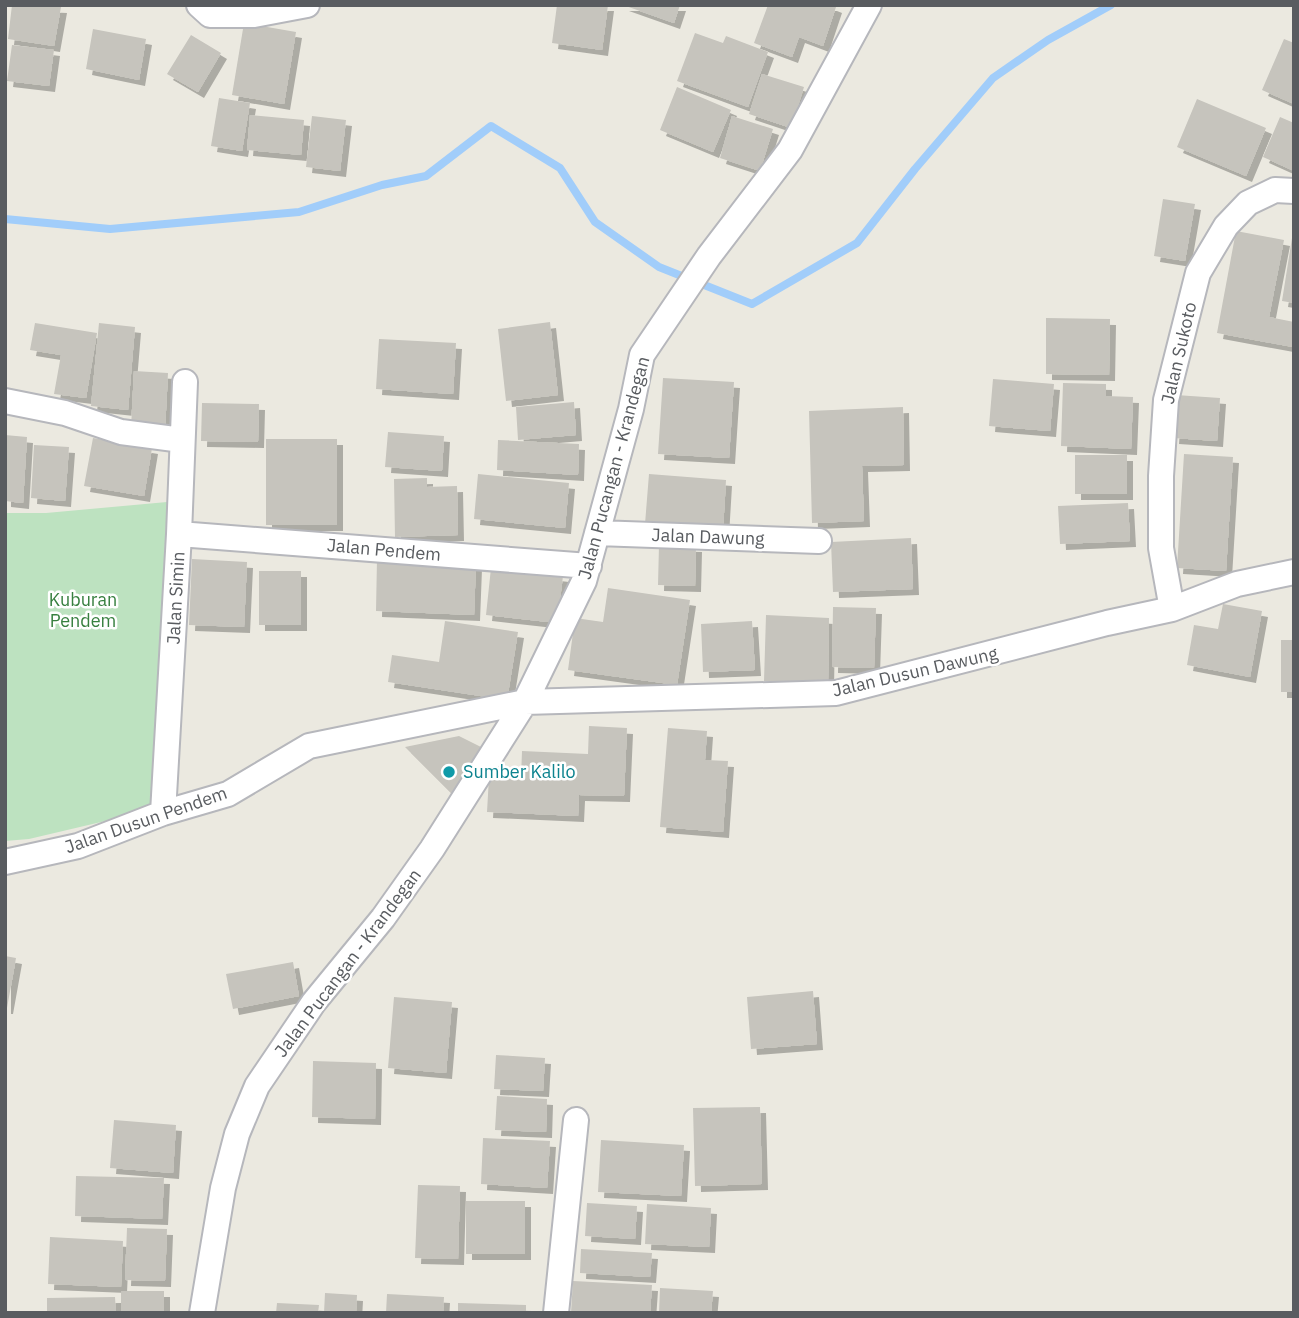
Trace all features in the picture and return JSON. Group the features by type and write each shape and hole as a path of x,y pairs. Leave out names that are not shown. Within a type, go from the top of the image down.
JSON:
{"street":[{"path":"199,5 210,15 254,15 307,5"},
{"name":"Jalan Pucangan - Krandegan","path":"202,1313 223,1188 237,1134 257,1086 314,1002 383,918 432,849 525,702 584,581 631,410 642,355 709,256 790,150 869,5"},
{"name":"Jalan Sukoto","path":"1172,609 1161,548 1161,476 1167,400 1198,272 1226,226 1248,204 1275,190 1294,191"},
{"name":"Jalan Simin","path":"163,813 185,382"},
{"path":"5,401 65,413 121,432 182,440"},
{"name":"Jalan Dawung","path":"597,533 819,541"},
{"name":"Jalan Pendem","path":"179,534 589,566"},
{"name":"Jalan Dusun Dawung","path":"525,702 836,693 1107,623 1172,609 1237,584 1294,572"},
{"name":"Jalan Dusun Pendem","path":"5,862 78,846 163,813 228,794 309,746 525,702"},
{"path":"556,1313 576,1121"}],"green space":[{"name":"Kuburan Pendem","path":"167,502 152,810 29,839 5,841 5,513 46,513"}],"building":[{"path":"12,5 61,7 54,46 8,39"},
{"path":"557,5 608,5 602,50 552,43"},
{"path":"623,5 680,5 674,23"},
{"path":"768,5 836,7 823,46 799,37 792,57 754,43"},
{"path":"244,23 296,32 284,104 232,95"},
{"path":"93,29 146,39 139,80 86,69"},
{"path":"695,33 723,43 726,36 768,52 748,107 677,81"},
{"path":"191,35 221,53 198,92 167,74"},
{"path":"1284,39 1294,43 1294,104 1262,90"},
{"path":"12,45 54,50 49,86 7,81"},
{"path":"762,74 804,87 791,128 749,114"},
{"path":"677,87 731,110 713,152 660,130"},
{"path":"219,98 250,103 242,151 211,146"},
{"path":"1197,99 1266,128 1246,176 1177,147"},
{"path":"250,115 304,120 301,155 247,150"},
{"path":"312,116 346,120 340,171 306,167"},
{"path":"732,116 773,129 760,171 720,158"},
{"path":"1280,117 1294,123 1294,171 1263,157"},
{"path":"1163,199 1195,204 1185,261 1154,256"},
{"path":"1236,231 1284,240 1269,317 1294,322 1293,347 1217,333"},
{"path":"1294,238 1294,303 1282,301"},
{"path":"1046,318 1110,319 1109,375 1046,374"},
{"path":"550,322 558,395 506,401 498,329"},
{"path":"35,323 97,333 86,398 54,394 61,355 30,350"},
{"path":"99,323 135,327 128,410 91,406"},
{"path":"379,339 456,343 453,394 376,389"},
{"path":"134,371 168,373 165,430 131,428"},
{"path":"663,378 734,382 729,458 658,454"},
{"path":"993,379 1054,384 1050,431 989,426"},
{"path":"1063,383 1106,384 1106,396 1133,397 1131,449 1061,446"},
{"path":"1176,395 1220,398 1217,441 1173,438"},
{"path":"574,402 576,435 518,440 516,407"},
{"path":"202,403 259,404 258,442 201,441"},
{"path":"903,407 904,465 862,466 864,521 812,523 809,411"},
{"path":"388,432 444,436 442,471 385,467"},
{"path":"5,435 27,437 23,503 5,501"},
{"path":"93,438 152,448 144,496 84,486"},
{"path":"266,439 337,439 337,525 266,525"},
{"path":"498,440 579,444 578,475 497,470"},
{"path":"34,445 69,447 65,501 31,498"},
{"path":"1184,454 1233,457 1226,571 1177,568"},
{"path":"1075,455 1127,455 1127,494 1075,494"},
{"path":"478,474 569,483 565,528 474,519"},
{"path":"649,474 726,480 723,530 645,524"},
{"path":"427,478 427,487 457,486 458,535 395,537 394,479"},
{"path":"1128,503 1130,541 1060,544 1058,506"},
{"path":"911,538 913,589 833,592 831,542"},
{"path":"659,545 696,546 695,586 658,585"},
{"path":"192,559 247,562 244,627 189,625"},
{"path":"377,559 476,563 474,615 376,611"},
{"path":"491,568 563,576 557,623 486,615"},
{"path":"259,571 301,571 301,625 259,625"},
{"path":"608,588 690,600 677,685 568,670 575,618 603,622"},
{"path":"1223,604 1262,611 1250,677 1187,665 1194,625 1218,629"},
{"path":"833,607 876,608 874,668 832,667"},
{"path":"766,615 829,618 828,684 764,681"},
{"path":"445,621 518,632 507,700 388,682 392,655 439,662"},
{"path":"752,621 755,670 703,672 701,624"},
{"path":"1281,640 1294,640 1294,692 1281,692"},
{"path":"589,726 627,728 624,796 579,795 578,816 487,812 489,777 521,778 522,751 588,754"},
{"path":"668,728 707,731 705,760 728,761 723,832 660,827"},
{"name":"Sumber Kalilo","path":"459,736 481,747 454,796 405,747"},
{"path":"5,956 16,958 7,1008 5,1008"},
{"path":"293,962 299,996 233,1009 226,974"},
{"path":"813,991 817,1044 751,1049 747,997"},
{"path":"394,997 452,1002 446,1073 388,1068"},
{"path":"496,1055 545,1058 543,1091 494,1089"},
{"path":"313,1061 376,1063 375,1119 312,1117"},
{"path":"497,1096 547,1099 546,1132 495,1130"},
{"path":"760,1107 762,1184 695,1186 693,1108"},
{"path":"114,1120 176,1125 173,1173 110,1168"},
{"path":"483,1138 550,1141 547,1188 481,1184"},
{"path":"601,1140 684,1145 681,1196 598,1192"},
{"path":"76,1176 164,1178 162,1219 75,1216"},
{"path":"418,1185 460,1186 458,1259 415,1258"},
{"path":"466,1201 525,1201 525,1254 466,1254"},
{"path":"587,1203 637,1206 635,1239 585,1236"},
{"path":"647,1204 711,1208 709,1247 645,1244"},
{"path":"127,1228 167,1229 165,1281 125,1280"},
{"path":"50,1237 123,1241 121,1287 48,1284"},
{"path":"581,1249 652,1253 650,1277 580,1273"},
{"path":"573,1281 652,1285 650,1313 571,1313"},
{"path":"660,1288 713,1291 711,1313 659,1313"},
{"path":"121,1291 164,1291 164,1313 121,1313"},
{"path":"325,1293 357,1295 356,1313 324,1313"},
{"path":"387,1294 444,1297 443,1313 386,1313"},
{"path":"115,1297 116,1313 47,1313 47,1298"},
{"path":"277,1303 319,1305 318,1313 276,1313"},
{"path":"458,1303 526,1305 526,1313 458,1313"}],"waterway":[{"path":"5,219 110,229 299,212 382,185 426,176 491,126 560,168 595,222 659,267 752,304 857,243 915,169 993,78 1048,40 1111,5"}],"place":[{"name":"Sumber Kalilo","path":"449,772"}]}
